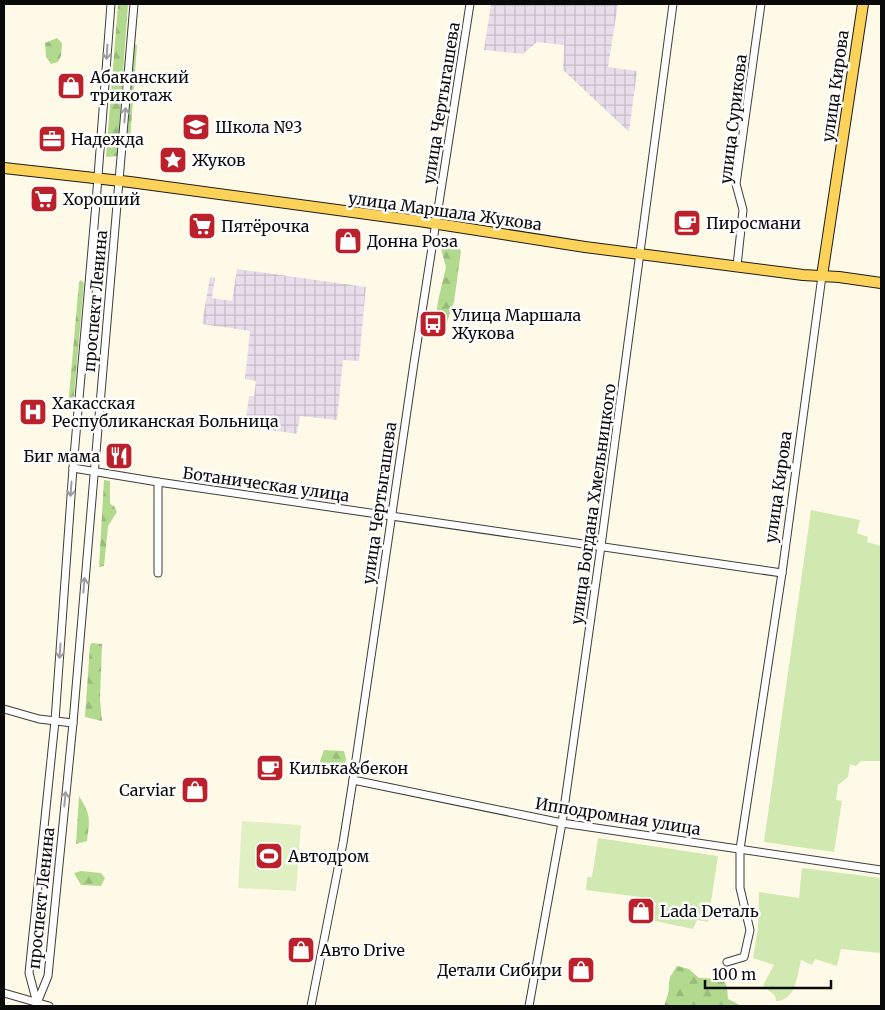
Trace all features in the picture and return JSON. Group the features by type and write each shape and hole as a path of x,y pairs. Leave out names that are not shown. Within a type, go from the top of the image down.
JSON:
{"main road":[{"name":"улица Кирова","path":"822,276 863,4"},
{"name":"улица Маршала Жукова","path":"4,168 98,178 576,245 881,283"}],"street":[{"name":"проспект Ленина","path":"38,1003 29,974 55,721 73,468 111,4"},
{"name":"проспект Ленина","path":"38,1003 48,976 73,723 134,4"},
{"name":"улица Чертыгашева","path":"311,1006 353,780 435,224 470,4"},
{"name":"улица Богдана Хмельницкого","path":"529,1006 562,823 641,253 673,4"},
{"name":"улица Сурикова","path":"737,266 743,210 736,184 761,4"},
{"name":"улица Кирова","path":"727,962 744,956 750,930 740,888 740,849 782,573 822,276"},
{"name":"Ботаническая улица","path":"73,468 782,573"},
{"path":"158,482 158,573"},
{"path":"4,709 39,719 73,723"},
{"name":"Ипподромная улица","path":"353,780 562,823 881,870"},
{"path":"4,993 48,1006"}],"shaded area":[{"path":"491,4 618,4 608,67 637,71 629,132 563,70 564,45 537,42 523,54 484,50"},
{"path":"237,269 366,287 359,361 343,360 337,420 300,416 297,434 245,426 249,396 254,396 256,381 245,379 250,331 202,324 210,277 215,278 212,298 232,301"}],"green space":[{"path":"118,4 128,4 117,156 106,157"},
{"path":"57,38 62,43 61,56 58,62 51,64 46,57 45,43"},
{"path":"134,44 137,45 130,141 128,141 127,140"},
{"path":"453,241 461,251 454,302 447,322 435,323 446,267 440,245"},
{"path":"81,280 84,283 73,407 70,411 68,407 79,282"},
{"path":"104,480 110,481 110,504 114,506 117,512 108,526 104,566 99,567"},
{"path":"811,510 860,520 857,533 868,537 867,542 881,546 881,761 861,761 856,766 850,764 848,777 838,785 836,800 842,801 834,852 764,842"},
{"path":"92,643 102,644 100,699 102,721 85,717 90,645"},
{"path":"324,750 344,751 346,759 344,772 324,769 320,761"},
{"path":"79,796 88,813 89,827 87,841 76,844"},
{"name":"Автодром","path":"242,821 301,825 296,891 238,888"},
{"path":"598,838 718,856 708,922 697,920 693,929 655,921 653,919 656,903 653,900 586,890 587,877 592,877"},
{"path":"802,868 881,878 881,953 841,949 837,966 815,959 812,965 801,960 797,980 792,992 783,1000 776,1001 775,996 763,985 774,965 753,958 758,928 759,892 799,898"},
{"path":"81,871 101,873 105,878 101,886 81,885 74,873"},
{"path":"677,966 689,969 699,978 723,979 727,987 728,999 742,1006 664,1006 670,977"}],"place":[{"name":"Абаканский трикотаж","path":"71,86"},
{"name":"Школа №3","path":"196,127"},
{"name":"Надежда","path":"52,139"},
{"name":"Жуков","path":"173,160"},
{"name":"Хороший","path":"44,199"},
{"name":"Пиросмани","path":"687,223"},
{"name":"Пятёрочка","path":"202,226"},
{"name":"Донна Роза","path":"348,241"},
{"name":"Улица Маршала Жукова","path":"433,324"},
{"name":"Хакасская Республиканская Больница","path":"33,412"},
{"name":"Биг мама","path":"119,456"},
{"name":"Килька&бекон","path":"270,768"},
{"name":"Carviar","path":"195,790"},
{"name":"Автодром","path":"269,856"},
{"name":"Lada Dеталь","path":"641,911"},
{"name":"Авто Drive","path":"301,950"},
{"name":"Детали Сибири","path":"581,970"}]}
